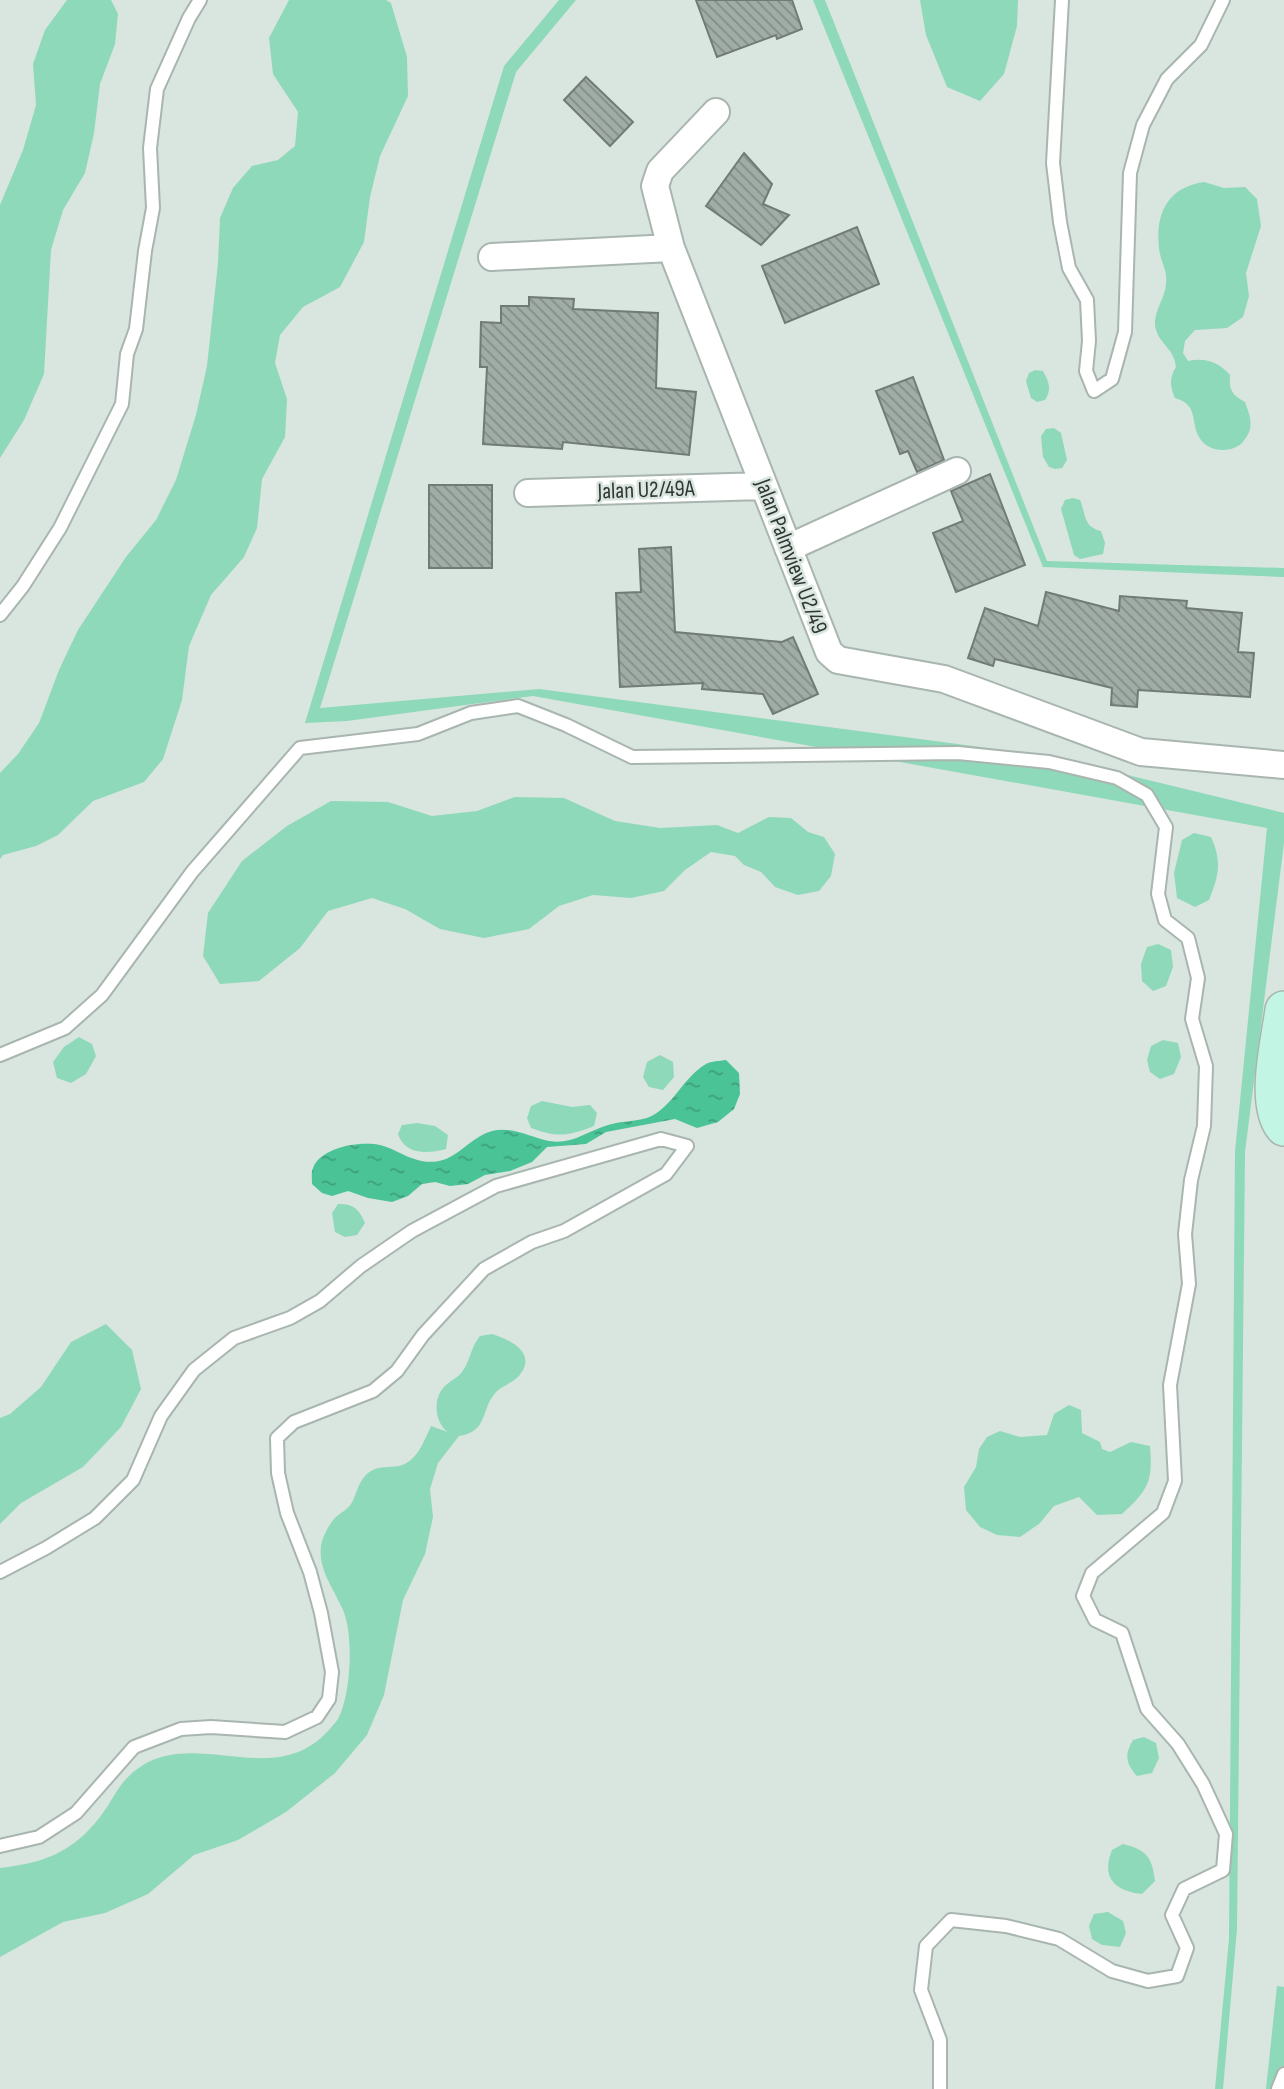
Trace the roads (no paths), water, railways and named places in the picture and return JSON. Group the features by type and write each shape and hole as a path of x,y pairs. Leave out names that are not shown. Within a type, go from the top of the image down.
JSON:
{"street":[{"name":"Jalan Palmview U2/49","path":"716,112 660,172 655,186 671,248 829,652 838,660 944,679 1141,752 1284,765"},
{"path":"492,257 671,248"},
{"path":"788,548 957,471"},
{"name":"Jalan U2/49A","path":"528,493 764,486"},
{"path":"1284,1010 1273,1097 1284,1127"}],"lane":[{"path":"0,615 23,586 61,528 122,404 127,354 136,329 153,208 150,148 157,89 200,0"},
{"path":"1062,0 1053,163 1069,268 1087,300 1089,341 1086,371 1094,391 1112,379 1125,332 1129,173 1143,125 1167,79 1201,45 1223,0"},
{"path":"0,1055 65,1028 102,995 192,872 300,748 418,734 471,713 518,706 566,725 632,757 958,753 1049,762 1117,778 1147,795 1166,827 1158,894 1165,920 1188,938 1198,978 1192,1019 1206,1066 1204,1126 1191,1180 1185,1234 1189,1284 1170,1385 1175,1481 1163,1513 1092,1573 1083,1596 1095,1620 1122,1633 1147,1709 1178,1744 1203,1784 1226,1835 1223,1870 1184,1889 1172,1915 1186,1948 1177,1976 1148,1981 1112,1971 1059,1939 1006,1926 951,1920 926,1946 921,1990 940,2040 940,2089"},
{"path":"0,1572 95,1518 133,1480 161,1416 194,1370 234,1338 290,1318 320,1301 361,1266 412,1231 496,1185 661,1139 687,1146 666,1174 564,1231 532,1242 484,1269 423,1335 397,1371 373,1391 294,1422 277,1438 278,1473 287,1513 313,1583 332,1672 329,1699 317,1717 285,1732 211,1727 181,1729 134,1747 76,1813 38,1838 0,1846"},
{"path":"1278,2089 1284,2074"}],"water":[{"path":"726,1060 739,1073 740,1094 734,1109 718,1122 697,1128 675,1119 606,1132 586,1144 547,1147 532,1162 510,1171 485,1175 468,1184 422,1184 408,1196 392,1202 348,1191 332,1196 322,1193 312,1184 312,1170 317,1161 331,1151 349,1145 374,1144 416,1160 435,1162 452,1156 479,1136 492,1131 507,1130 557,1142 610,1124 647,1118 664,1107 698,1070 708,1063"}]}
